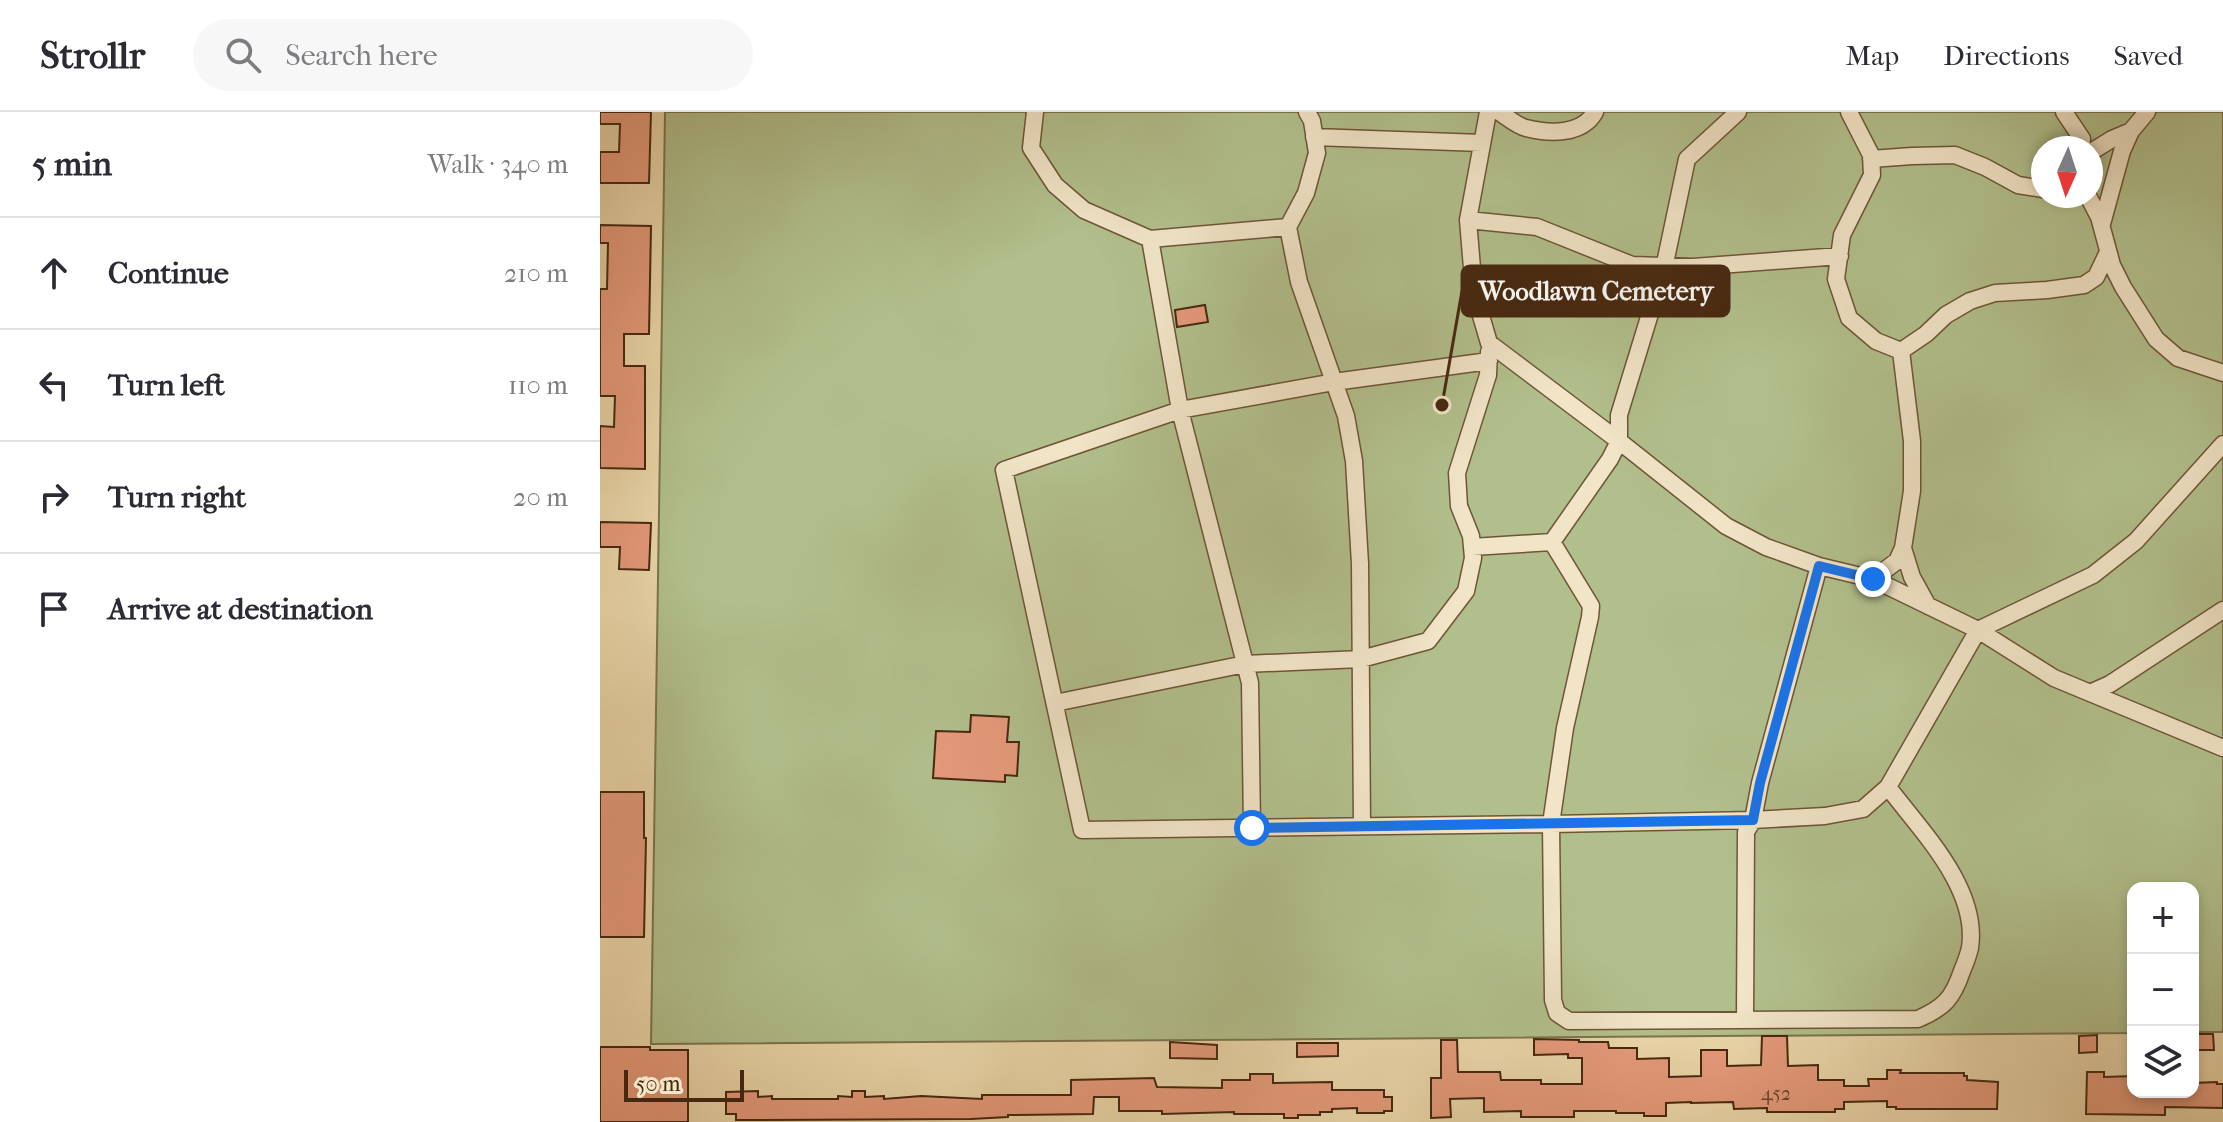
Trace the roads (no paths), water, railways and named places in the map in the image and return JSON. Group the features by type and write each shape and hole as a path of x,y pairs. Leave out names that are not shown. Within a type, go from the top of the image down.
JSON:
{"lane":[{"path":"1035,112 1031,148 1055,185 1084,210 1150,239 1288,227"},
{"path":"1307,112 1312,121 1317,153 1306,193 1288,227 1299,282 1346,416 1354,461 1360,564 1362,826"},
{"path":"1055,703 1245,664 1361,659 1428,641 1466,591 1473,558 1471,536 1459,506 1457,473 1488,375 1489,361 1489,343 1474,292 1468,220 1488,112"},
{"path":"1499,112 1525,128 1568,132 1591,120 1595,112"},
{"path":"1552,542 1610,459 1619,441 1619,415 1664,268 1687,159 1737,112"},
{"path":"1849,112 1871,155 1872,175 1842,235 1836,279 1849,318 1876,341 1901,351"},
{"path":"2064,112 2080,136"},
{"path":"2102,226 2117,164 2131,131 2147,112"},
{"path":"2103,145 2131,131"},
{"path":"1314,137 1482,143"},
{"path":"1871,159 1955,155 2018,185 2031,187"},
{"path":"2094,208 2112,265 2156,339 2178,358 2223,373"},
{"path":"1468,220 1537,227 1632,265 1664,268 1840,256"},
{"path":"1150,239 1180,410 1250,683 1252,828"},
{"path":"2084,285 2096,277 2108,252"},
{"path":"1901,351 1946,315 1970,301 1995,293 2084,285 2123,287"},
{"path":"1489,343 1726,526 1766,547 1819,566 1873,579 1978,630 2054,678 2223,748"},
{"path":"1873,579 1897,561 1903,548 1912,491 1912,441 1901,351"},
{"path":"1489,361 1334,382 1180,410 1004,470 1082,830 1753,820 1825,816 1863,809 1888,787 1978,630 2093,575 2136,541 2223,444"},
{"path":"1472,547 1552,542"},
{"path":"1552,542 1591,606 1565,728 1551,824 1553,1000 1557,1013 1569,1021 1918,1019 1935,1012 1951,998 1970,948 1968,908 1954,874 1888,787"},
{"path":"1903,548 1912,577 1928,606"},
{"path":"1745,1020 1746,832 1753,820 1760,783 1819,566"},
{"path":"2090,693 2110,684 2223,610"}],"place":[{"name":"Woodlawn Cemetery","path":"1442,405"}]}
